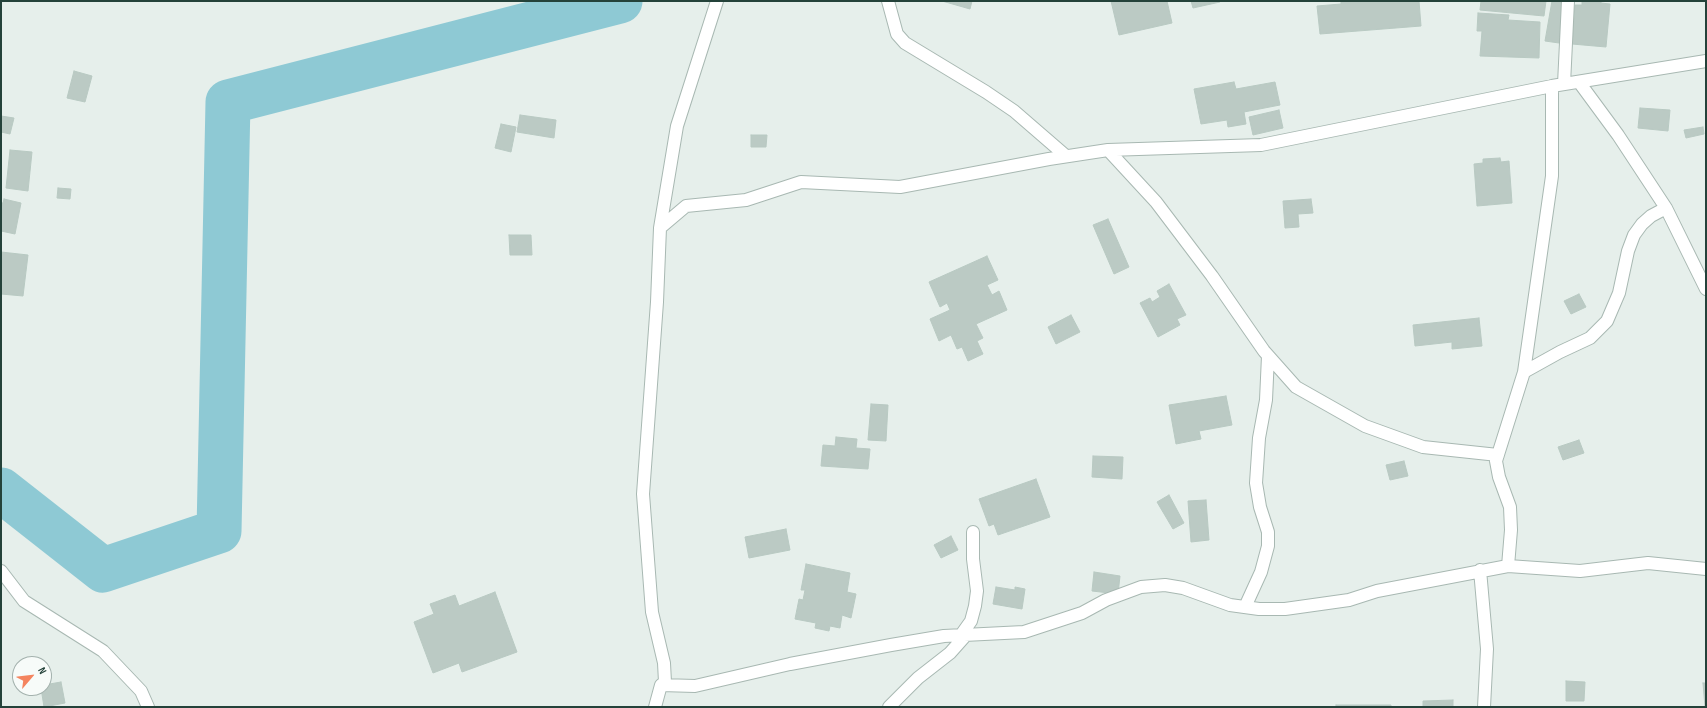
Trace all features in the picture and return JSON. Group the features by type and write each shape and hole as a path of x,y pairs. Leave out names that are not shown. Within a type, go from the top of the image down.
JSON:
{"street":[{"path":"655,707 661,685 665,682 664,669 652,612 643,494 657,302 660,228 677,126 717,1"},
{"path":"888,1 897,34 905,43 986,92 1014,111 1066,156"},
{"path":"1508,566 1511,530 1510,508 1496,461 1524,372 1552,176 1558,85 1568,1"},
{"path":"660,228 686,206 746,200 801,182 900,187 1066,156 1108,150 1261,145 1558,85 1706,61"},
{"path":"1579,82 1618,135 1666,208 1706,289"},
{"path":"1108,150 1156,202 1212,276 1268,356 1296,386 1365,426 1423,447 1498,455"},
{"path":"1524,372 1560,352 1590,338 1606,321 1619,293 1628,251 1634,234 1651,216 1666,208"},
{"path":"1245,607 1261,572 1268,546 1268,532 1260,507 1256,483 1259,438 1266,400 1268,356"},
{"path":"889,707 922,674 950,654 964,635 971,621 976,606 977,591 973,559 973,532"},
{"path":"661,685 695,686 790,664 891,645 964,635 1024,632 1082,613 1106,600 1141,587 1165,585 1183,588 1230,605 1285,609 1349,600 1377,591 1480,570 1508,566 1580,571 1648,563 1706,569"},
{"path":"1480,570 1487,649 1484,707"},
{"path":"1,571 24,601 103,651 141,691 148,707"}],"building":[{"path":"942,1 972,1 970,9"},
{"path":"1111,1 1167,1 1172,23 1119,35"},
{"path":"1191,1 1220,1 1220,2 1193,8"},
{"path":"1341,1 1419,1 1421,26 1320,34 1317,6 1341,4"},
{"path":"1481,1 1546,1 1544,16 1480,10"},
{"path":"1552,1 1565,1 1559,43 1545,41"},
{"path":"1582,1 1601,1 1601,3 1610,4 1606,47 1572,44 1575,5 1582,5"},
{"path":"1478,13 1509,15 1508,20 1540,22 1539,58 1480,56 1482,31 1477,31"},
{"path":"74,71 92,76 85,102 67,98"},
{"path":"1234,82 1236,89 1275,82 1280,105 1244,112 1246,124 1228,127 1227,120 1201,124 1194,89"},
{"path":"1640,108 1670,110 1668,131 1638,128"},
{"path":"1279,110 1283,128 1253,135 1249,117"},
{"path":"520,115 556,120 554,138 517,132"},
{"path":"1,116 14,118 10,134 1,132"},
{"path":"501,124 516,127 511,152 495,148"},
{"path":"1703,127 1704,134 1686,138 1684,130"},
{"path":"751,135 767,135 766,147 751,147"},
{"path":"10,150 32,152 28,191 6,188"},
{"path":"1500,158 1501,162 1509,161 1512,203 1477,206 1474,164 1483,163 1483,159"},
{"path":"58,188 71,189 70,199 57,198"},
{"path":"4,199 21,203 15,234 1,231 1,203 3,203"},
{"path":"1311,199 1313,213 1298,214 1299,227 1285,228 1283,201"},
{"path":"1108,219 1129,267 1114,274 1093,225"},
{"path":"509,235 531,235 532,255 510,255"},
{"path":"1,252 28,255 23,296 1,294"},
{"path":"987,256 998,280 987,285 992,295 999,291 1007,310 976,324 983,338 977,341 983,354 968,361 962,347 957,349 951,335 939,341 930,319 950,310 947,303 940,307 929,282"},
{"path":"1169,284 1186,315 1177,319 1180,325 1158,337 1140,303 1150,298 1152,302 1160,297 1157,291"},
{"path":"1579,294 1586,307 1571,314 1564,301"},
{"path":"1071,315 1080,332 1056,344 1048,327"},
{"path":"1479,318 1482,346 1452,349 1452,342 1415,346 1413,325"},
{"path":"1226,396 1232,425 1199,431 1201,439 1176,444 1169,405"},
{"path":"871,404 888,405 886,441 868,440"},
{"path":"836,437 857,439 856,448 870,449 868,469 821,466 823,445 835,446"},
{"path":"1579,440 1584,453 1563,460 1558,447"},
{"path":"1093,456 1123,457 1122,479 1092,477"},
{"path":"1404,461 1408,476 1390,480 1386,465"},
{"path":"1036,479 1050,517 998,535 994,524 989,526 979,499"},
{"path":"1169,495 1184,523 1173,529 1157,502"},
{"path":"1206,500 1209,540 1191,542 1188,501"},
{"path":"786,529 790,550 749,558 745,537"},
{"path":"951,536 958,550 941,558 934,545"},
{"path":"806,564 850,573 847,592 856,594 851,618 842,615 840,628 830,626 829,631 815,628 816,623 795,619 799,599 803,600 805,590 801,590"},
{"path":"1094,572 1120,576 1118,594 1092,591"},
{"path":"996,587 1015,590 1015,587 1025,589 1022,609 993,604"},
{"path":"495,592 517,652 462,672 459,663 433,673 414,622 434,614 430,604 455,595 459,606"},
{"path":"1566,681 1585,682 1584,701 1566,701"},
{"path":"61,682 65,703 44,707 42,696 52,696 52,684"},
{"path":"1703,683 1706,683 1706,707 1705,707"},
{"path":"1453,700 1453,707 1423,707 1423,701"},
{"path":"1336,705 1391,705 1391,707 1336,707"}],"waterway":[{"path":"1,490 103,570 219,531 228,102 620,1"}]}
